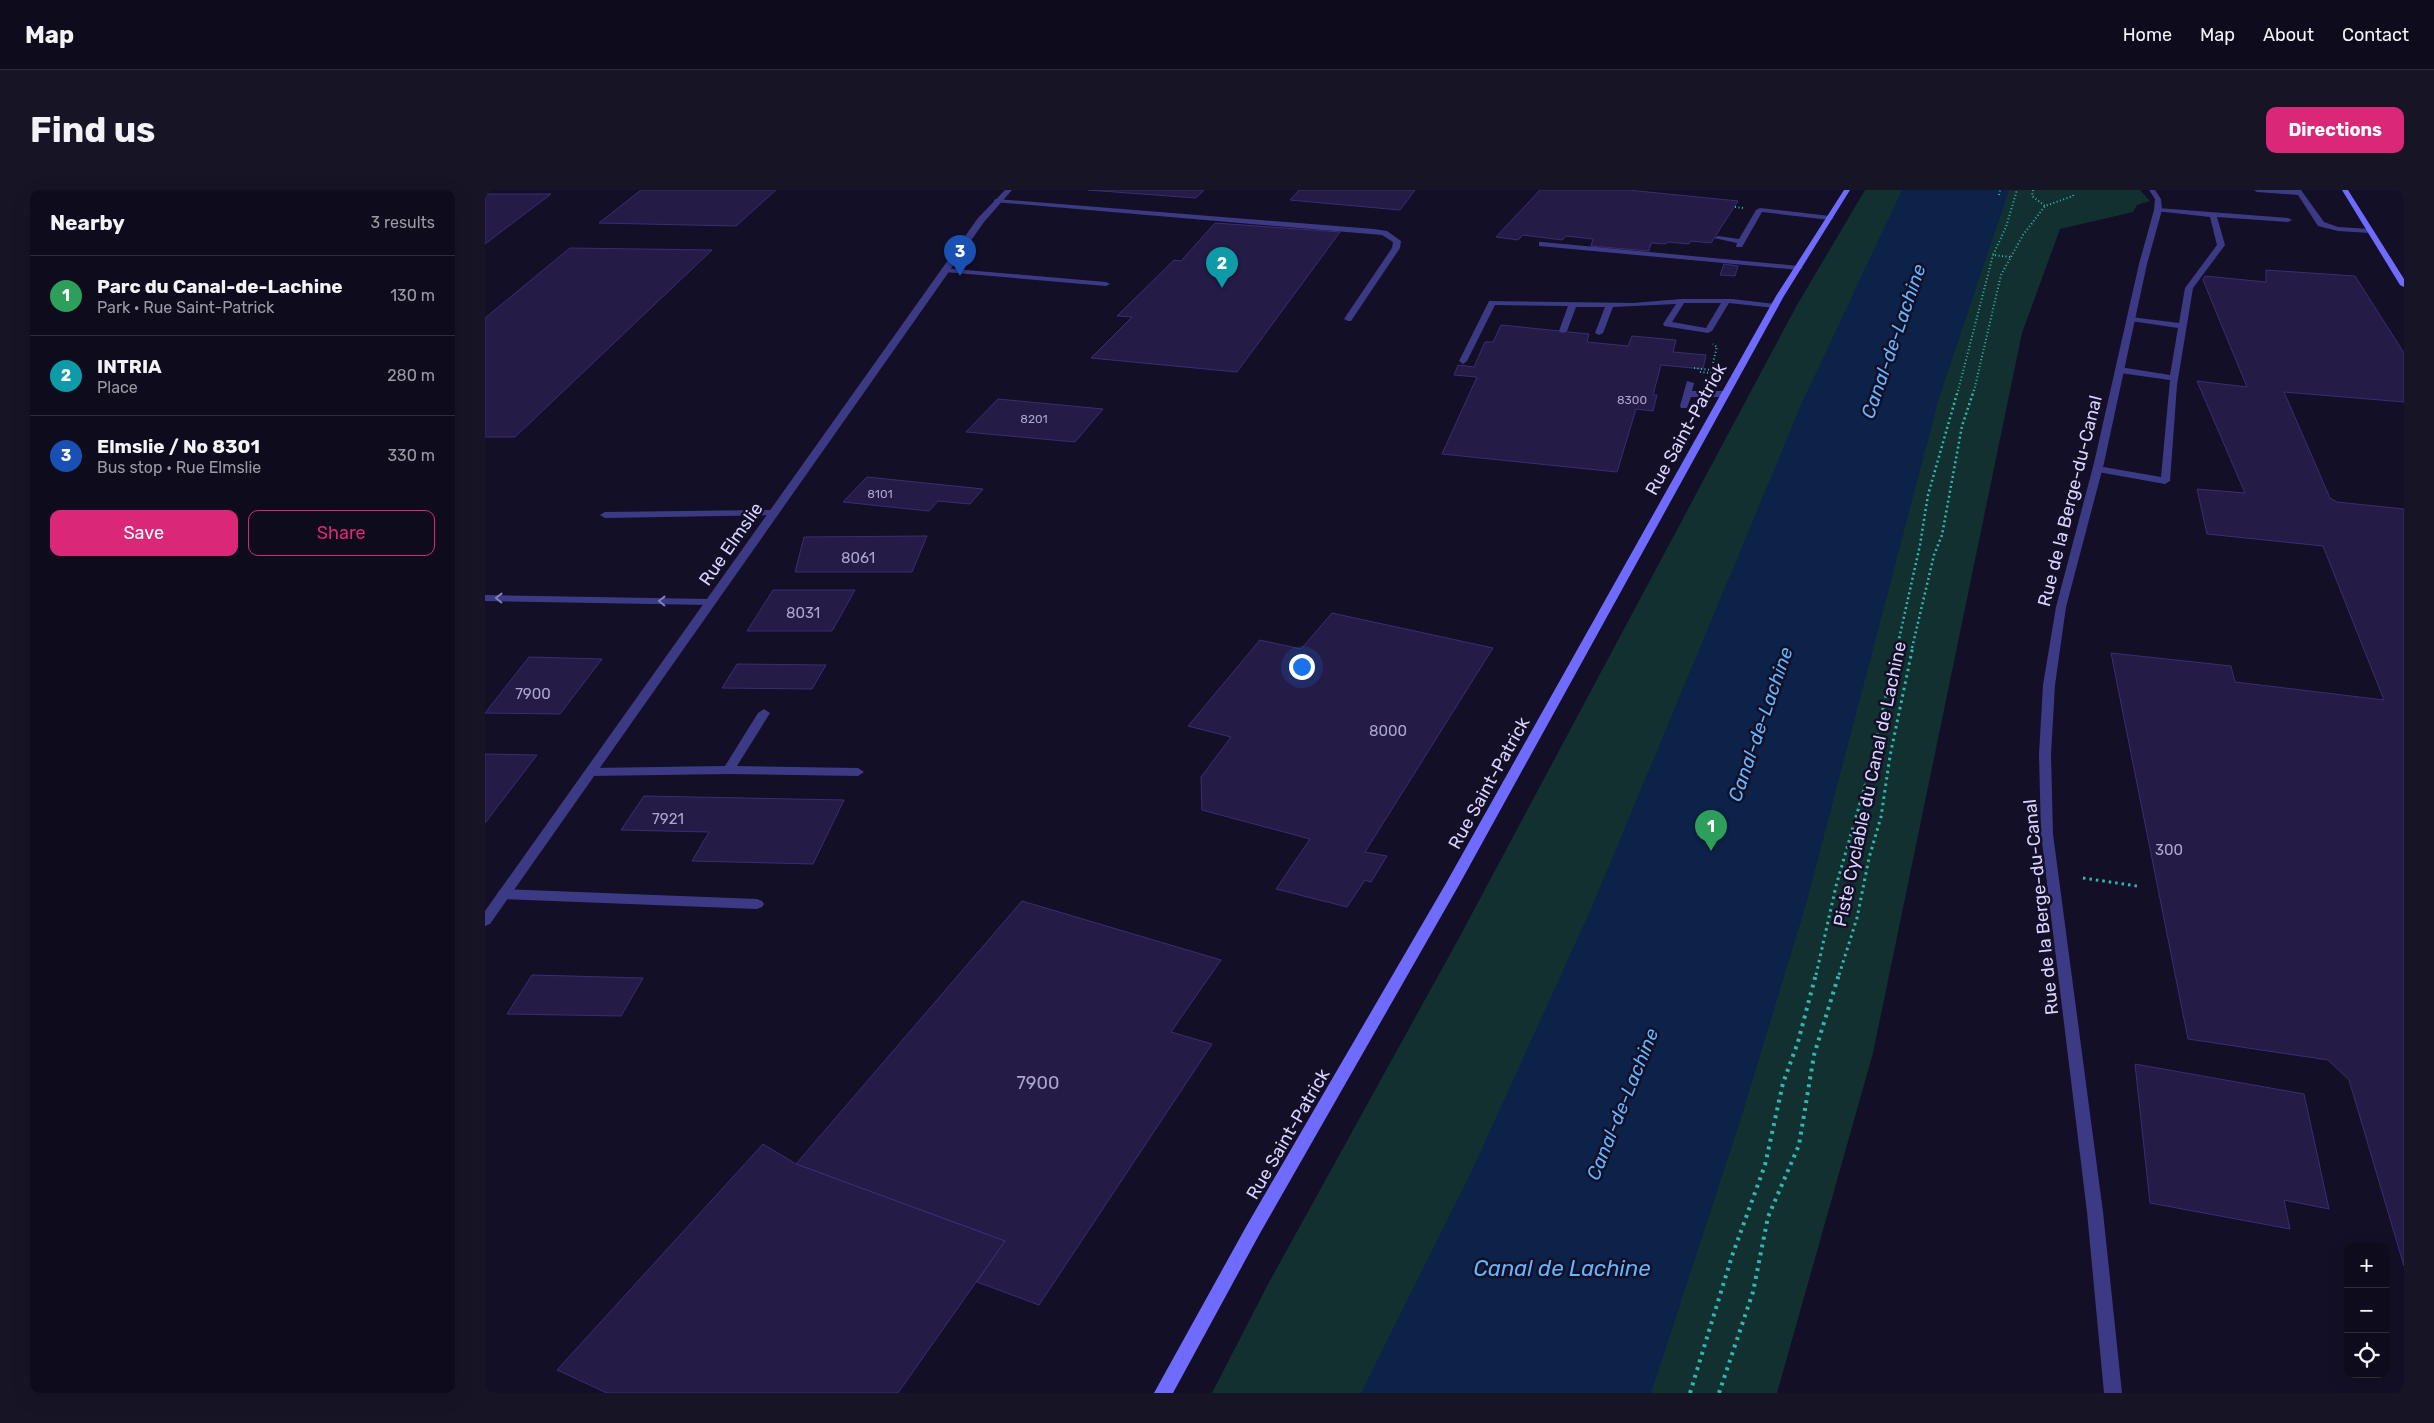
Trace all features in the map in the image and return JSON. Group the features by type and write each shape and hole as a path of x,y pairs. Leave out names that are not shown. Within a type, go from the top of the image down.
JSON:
{"main road":[{"name":"Rue Saint-Patrick","path":"1163,1393 1253,1230 1480,836 1775,306 1847,190"},
{"path":"2345,190 2404,285"}],"street":[{"name":"Rue Elmslie","path":"485,921 945,270 996,201 1009,190"},
{"path":"2152,190 2159,199 2158,210 2288,220"},
{"path":"2257,190 2299,191 2321,224 2338,229 2370,232"},
{"path":"1718,238 1740,243 1760,210 1763,200"},
{"path":"996,201 1384,233 1397,241 1396,248 1349,319"},
{"path":"1760,210 1830,218"},
{"name":"Rue de la Berge-du-Canal","path":"2113,1393 2095,1212 2047,834 2045,801 2047,705 2056,638 2068,577 2098,469 2131,319 2158,210"},
{"path":"2098,469 2165,481 2174,378 2191,282 2221,244 2213,215"},
{"path":"1542,244 1799,268"},
{"path":"945,270 1106,284"},
{"path":"1463,361 1492,303 1610,305 1681,301 1726,301 1775,306"},
{"path":"1681,301 1678,309 1667,324 1708,331 1726,301"},
{"path":"1563,331 1573,304"},
{"path":"1599,332 1610,305"},
{"path":"2131,319 2182,326"},
{"path":"2120,370 2174,378"},
{"path":"1684,406 1690,383"},
{"path":"1687,394 1726,394"},
{"path":"605,515 773,513"},
{"path":"485,598 710,602"},
{"path":"729,770 764,713"},
{"path":"590,772 729,770 858,772"},
{"path":"504,894 757,904"}],"path":[{"path":"1999,195 2000,190"},
{"path":"1690,1393 1732,1256 1765,1165 1783,1083 1801,1033 1823,948 1836,886 1869,772 1920,545 1928,494 1961,381 1993,255 2006,227 2017,190"},
{"path":"2033,190 2032,196 2045,206 2073,196 2074,193"},
{"name":"Piste Cyclable du Canal de Lachine","path":"1719,1393 1753,1292 1768,1217 1799,1146 1814,1055 1857,918 1869,858 1881,817 1896,725 1934,555 1942,535 1962,426 1973,399 1976,377 1986,347 2001,275 2010,258 2045,206"},
{"path":"1993,255 2010,258"},
{"path":"1686,368 1711,370 1717,347 1714,344"},
{"path":"2083,878 2137,886"}],"green space":[{"path":"1865,190 2140,190 2150,201 2137,205 2133,212 2060,229 2022,333 1873,1053 1777,1393 1212,1393 1267,1286 1459,938 1797,305"}],"water":[{"name":"Canal de Lachine","path":"1902,190 2009,190 1939,398 1806,904 1741,1118 1651,1393 1361,1393 1473,1168 1591,909 1801,405"}],"building":[{"path":"641,190 776,190 736,226 599,223"},
{"path":"1088,190 1204,190 1196,198"},
{"path":"1299,190 1415,190 1400,210 1290,200"},
{"path":"1540,190 1628,190 1738,201 1711,243 1691,241 1689,244 1651,243 1649,251 1591,246 1593,239 1566,236 1562,240 1523,235 1518,240 1496,237"},
{"path":"485,194 551,194 485,244"},
{"path":"1215,223 1340,232 1237,372 1091,358 1132,317 1117,316 1174,260 1181,261"},
{"path":"570,248 712,250 515,437 485,437 485,318"},
{"path":"1724,264 1738,266 1735,276 1720,275"},
{"path":"2266,270 2355,276 2404,353 2404,402 2284,392 2330,498 2337,502 2404,509 2404,1266 2349,1080 2328,1060 2188,1039 2111,653 2231,666 2235,682 2384,700 2323,546 2207,534 2197,489 2245,493 2197,381 2247,387 2203,280 2205,276 2266,282"},
{"path":"1501,325 1589,334 1587,342 1628,346 1632,336 1676,340 1673,352 1706,355 1703,369 1661,365 1653,395 1657,395 1653,411 1636,409 1617,472 1442,454 1477,377 1454,375 1458,365 1474,367 1485,342 1493,342"},
{"path":"998,399 1103,409 1075,442 966,432"},
{"path":"867,477 983,489 970,504 938,501 929,511 843,502"},
{"path":"927,536 912,572 795,572 804,537"},
{"path":"773,590 855,590 832,631 747,631"},
{"path":"1332,613 1493,648 1365,852 1387,856 1371,882 1365,880 1347,907 1276,889 1310,839 1202,810 1201,777 1231,737 1188,726 1260,640 1301,649"},
{"path":"529,657 602,659 560,714 485,713"},
{"path":"737,664 826,665 812,689 722,688"},
{"path":"485,754 537,755 485,823"},
{"path":"644,796 844,800 813,864 692,861 709,832 621,830"},
{"path":"1022,901 1221,960 1171,1032 1212,1044 1039,1305 977,1282 1005,1241 796,1164"},
{"path":"532,975 643,978 621,1016 507,1014"},
{"path":"2135,1064 2304,1094 2329,1209 2284,1200 2290,1229 2150,1203"},
{"path":"763,1144 796,1164 1005,1241 898,1393 607,1393 557,1370"}],"place":[{"name":"Elmslie / No 8301","path":"960,276"},
{"name":"INTRIA","path":"1222,288"},
{"name":"Parc du Canal-de-Lachine","path":"1711,851"}],"water label":[{"name":"Canal-de-Lachine","path":"1893,341"},
{"name":"Canal-de-Lachine","path":"1760,724"},
{"name":"Canal-de-Lachine","path":"1622,1104"}]}
